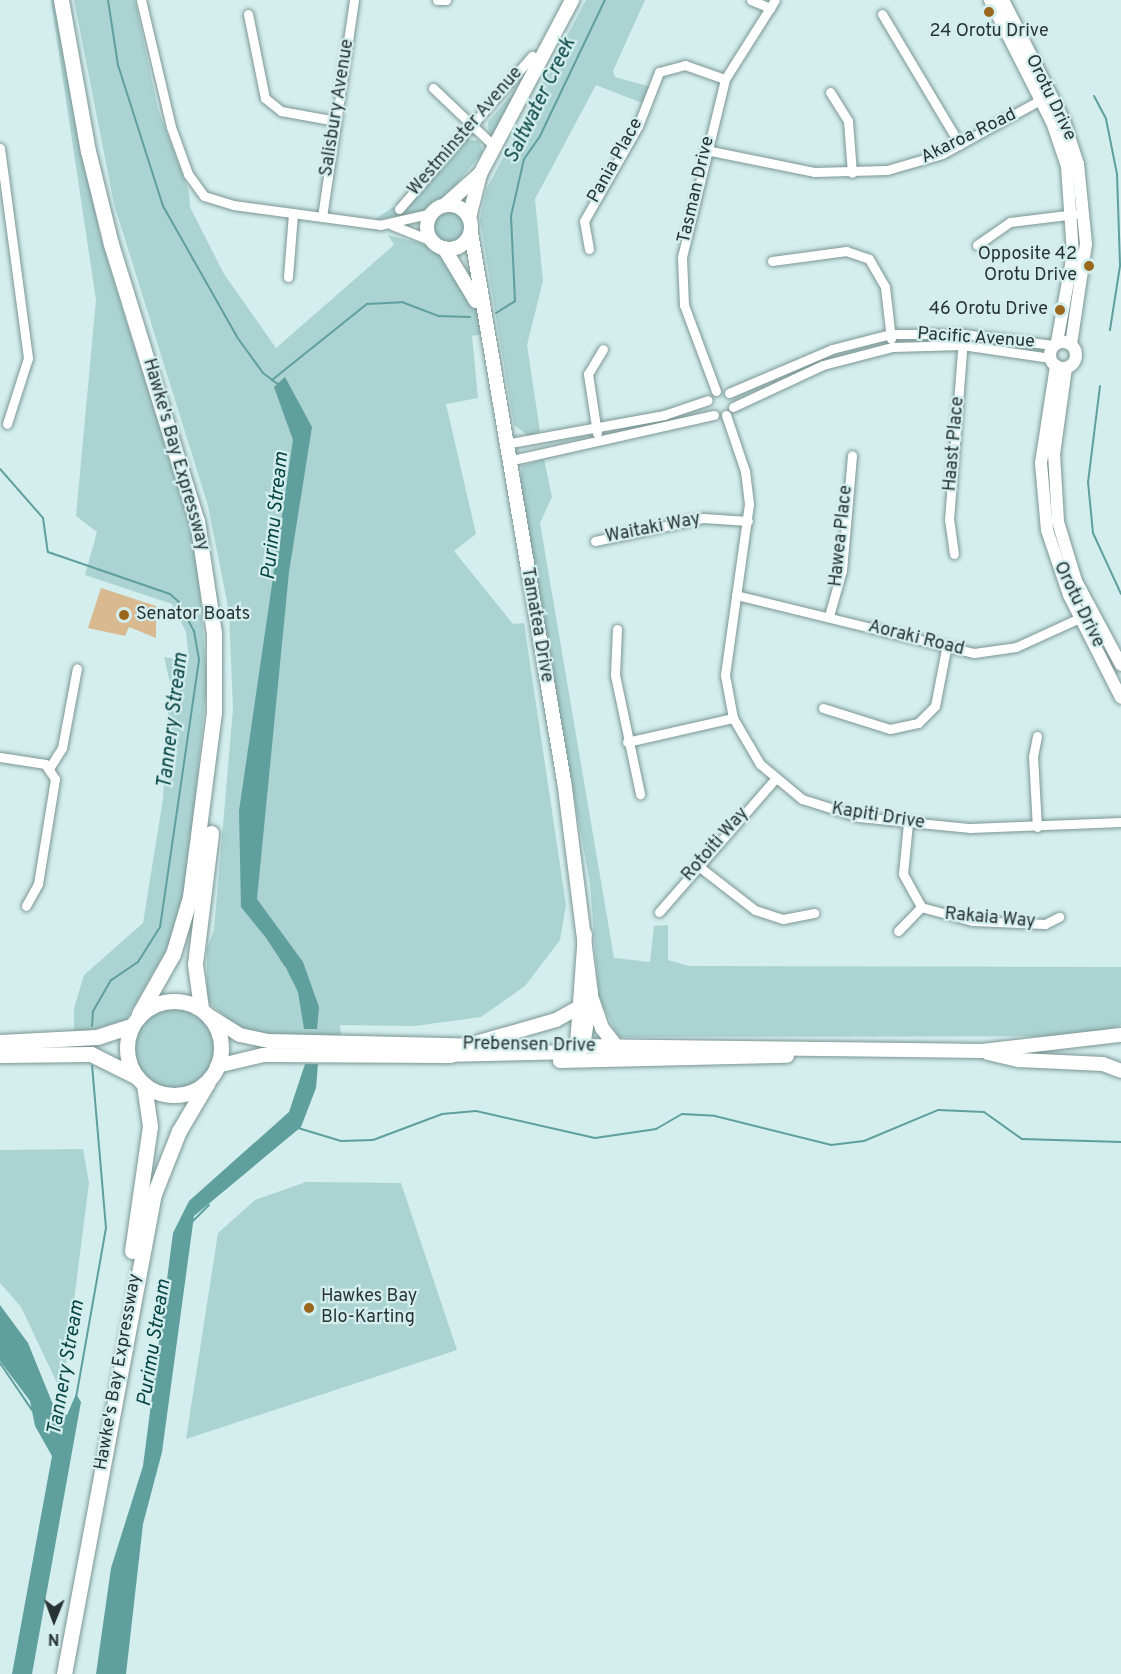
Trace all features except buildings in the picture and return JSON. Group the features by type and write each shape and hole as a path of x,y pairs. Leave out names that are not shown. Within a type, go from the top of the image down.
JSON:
{"main road":[{"name":"Hawke's Bay Expressway","path":"61,0 88,151 111,244 197,521 214,633 214,712 190,897 173,954 135,1020"},
{"name":"Hawke's Bay Expressway","path":"67,0 100,174 199,505 218,595 222,698 195,964 206,1013"},
{"name":"Westminster Avenue","path":"469,218 480,174 572,0"},
{"name":"Westminster Avenue","path":"445,205 480,174"},
{"path":"445,205 469,218 471,233 462,245 438,245 427,225 432,213 445,205"},
{"name":"Tamatea Drive","path":"471,233 482,317 564,781 585,934 591,994 581,1047"},
{"name":"Tamatea Drive","path":"438,245 467,280 482,317"},
{"name":"Tamatea Drive","path":"581,1047 578,1008 585,934"},
{"path":"591,994 602,1028 616,1047"},
{"path":"0,1042 98,1037 169,1001 206,1013 221,1046 217,1066 208,1082 177,1095 140,1081 91,1054 0,1055"},
{"path":"459,1045 524,1030 578,1008"},
{"name":"Prebensen Drive","path":"206,1013 240,1035 269,1041 852,1052 982,1051 1121,1035"},
{"path":"135,1020 127,1055 140,1081"},
{"path":"442,1055 581,1047 755,1059"},
{"name":"Prebensen Drive","path":"982,1051 1019,1060 1103,1064 1121,1071"},
{"name":"Prebensen Drive","path":"217,1066 263,1055 755,1059 852,1052"},
{"name":"Hawke's Bay Expressway","path":"56,1674 147,1150 150,1107 140,1081"},
{"name":"Hawke's Bay Expressway","path":"64,1674 152,1205 179,1131 208,1082"}],"street":[{"name":"Westminster Avenue","path":"141,0 163,104 193,184 221,203 392,225 438,245"},
{"name":"Salisbury Avenue","path":"322,217 354,0"},
{"path":"437,0 446,0"},
{"path":"751,0 772,4"},
{"name":"Orotu Drive","path":"990,0 1071,139 1083,280 1071,344 1076,357 1056,356"},
{"name":"Orotu Drive","path":"1003,0 1046,97"},
{"name":"Tasman Drive","path":"716,390 684,305 680,273 706,150 725,79 772,4"},
{"path":"248,14 265,98 281,111 336,121"},
{"path":"882,14 960,145"},
{"name":"Westminster Avenue","path":"399,209 532,56"},
{"name":"Pania Place","path":"589,249 584,221 638,126 659,72 686,65 725,79"},
{"path":"433,88 470,126 495,147"},
{"path":"830,92 848,121 852,172"},
{"name":"Akaroa Road","path":"706,150 800,170 852,172 907,166 960,145 1046,97"},
{"path":"0,155 28,358 7,424"},
{"path":"288,277 293,213"},
{"name":"Westminster Avenue","path":"392,225 432,213"},
{"path":"977,245 1010,222 1079,213"},
{"name":"Orotu Drive","path":"1079,213 1056,356 1055,500 1069,561 1086,614 1121,698"},
{"path":"772,261 846,251 868,259 885,287 892,347"},
{"name":"Pacific Avenue","path":"729,393 823,352 891,334 963,334 1056,356"},
{"name":"Haast Place","path":"954,554 949,520 963,334"},
{"path":"1056,356 1071,344"},
{"name":"Pacific Avenue","path":"734,407 822,365 892,347 962,345 1056,356"},
{"path":"598,439 588,374 603,348"},
{"path":"505,444 596,428 708,400 716,390 729,393 734,407 726,415 714,415 598,439 508,461"},
{"path":"708,400 714,415"},
{"name":"Kapiti Drive","path":"726,415 745,471 748,521 725,654 733,717 752,753 775,779 820,808 908,823 1037,827 1121,822"},
{"name":"Hawea Place","path":"829,616 842,570 852,455"},
{"name":"Waitaki Way","path":"595,541 703,518 748,521"},
{"name":"Aoraki Road","path":"736,595 829,616 946,649 974,653 1016,647 1086,614"},
{"name":"Orotu Drive","path":"1086,614 1121,665"},
{"path":"617,629 615,675 627,742 640,794"},
{"path":"823,708 890,729 918,723 935,706 946,649"},
{"path":"50,767 62,748 77,668"},
{"path":"627,742 733,717"},
{"path":"1037,736 1032,756 1037,827"},
{"path":"0,757 50,767"},
{"path":"26,906 38,884 51,814 55,779 50,767"},
{"name":"Rotoiti Way","path":"659,912 697,865 775,779"},
{"name":"Rakaia Way","path":"908,823 903,874 921,907 974,921 1045,924 1059,917"},
{"path":"697,865 755,910 783,919 814,913"},
{"name":"Rakaia Way","path":"898,931 921,907"}],"shaded area":[{"path":"51,0 56,0 100,236 196,546 207,681 185,901 174,936 126,1020 74,1035 74,1008 84,975 143,923 163,799 170,683 164,657 189,661 186,632 172,604 85,575 97,532 76,516 96,300"},
{"path":"74,0 135,0 158,109 189,192 190,207 224,274 276,348 394,245 388,235 435,247 450,259 476,301 483,334 472,336 478,398 446,404 476,534 454,551 513,624 524,623 566,905 560,940 525,986 481,1017 415,1026 340,1025 341,1038 273,1038 238,1028 207,1001 207,948 214,930 233,709 229,612 208,506 114,204"},
{"path":"586,0 645,0 613,71 615,77 651,87 642,103 596,85 535,199 543,281 527,345 540,431 530,437 514,425 480,220 486,190"},
{"path":"542,59 497,135 489,133 488,122"},
{"path":"466,139 479,141 483,152 445,198 427,211 374,220 393,207 400,212"},
{"path":"449,211 460,216 465,227 460,238 449,243 438,238 433,227 438,216"},
{"path":"285,377 312,427 289,572 257,899 303,962 319,1007 317,1029 304,1029 298,992 279,954 241,907 239,811 293,440 274,387"},
{"path":"544,459 552,497 540,523 614,958 650,962 654,926 668,925 668,960 689,966 1121,967 1121,1025 1090,1036 618,1037 599,997 590,884 519,492 522,466"},
{"path":"174,1007 190,1010 203,1019 212,1032 215,1048 212,1064 203,1077 190,1086 174,1089 158,1086 145,1077 136,1064 133,1048 136,1032 145,1019 158,1010"},
{"path":"305,1064 318,1064 316,1088 301,1127 194,1216 162,1452 143,1524 126,1674 96,1674 111,1568 143,1466 173,1233 189,1201 289,1112"},
{"path":"83,1149 89,1183 64,1379 57,1383 21,1307 0,1283 0,1150"},
{"path":"306,1182 401,1183 457,1350 186,1439 218,1233 255,1200"},
{"path":"0,1305 28,1343 56,1412 67,1415 76,1394 81,1402 32,1674 12,1674 52,1456 35,1426 30,1401 0,1361"}],"waterway":[{"name":"Purimu Stream","path":"108,0 118,65 163,206 237,337 263,373 279,385"},
{"name":"Saltwater Creek","path":"496,313 515,301 511,216 524,159 540,136 605,0"},
{"path":"1094,96 1106,119 1117,174 1120,266 1110,330"},
{"name":"Saltwater Creek","path":"272,380 367,304 402,302 439,316 470,317"},
{"path":"1100,386 1088,482 1093,533 1121,594"},
{"name":"Tannery Stream","path":"0,469 43,518 48,552 170,594 179,602 194,631 199,660 160,927 138,962 111,980 93,1011 92,1026"},
{"name":"Purimu Stream","path":"268,939 285,965"},
{"name":"Tannery Stream","path":"76,1398 106,1228 92,1066"},
{"path":"298,1128 341,1141 373,1140 442,1114 476,1111 595,1138 656,1129 682,1114 715,1116 831,1145 864,1141 938,1110 984,1112 1022,1139 1121,1142"},
{"name":"Purimu Stream","path":"192,1222 209,1205"},
{"path":"0,1363 32,1410"}],"place":[{"name":"24 Orotu Drive","path":"989,12"},
{"name":"Opposite 42 Orotu Drive","path":"1089,266"},
{"name":"46 Orotu Drive","path":"1060,310"},
{"name":"Senator Boats","path":"124,615"},
{"name":"Hawkes Bay Blo-Karting","path":"309,1308"}]}
